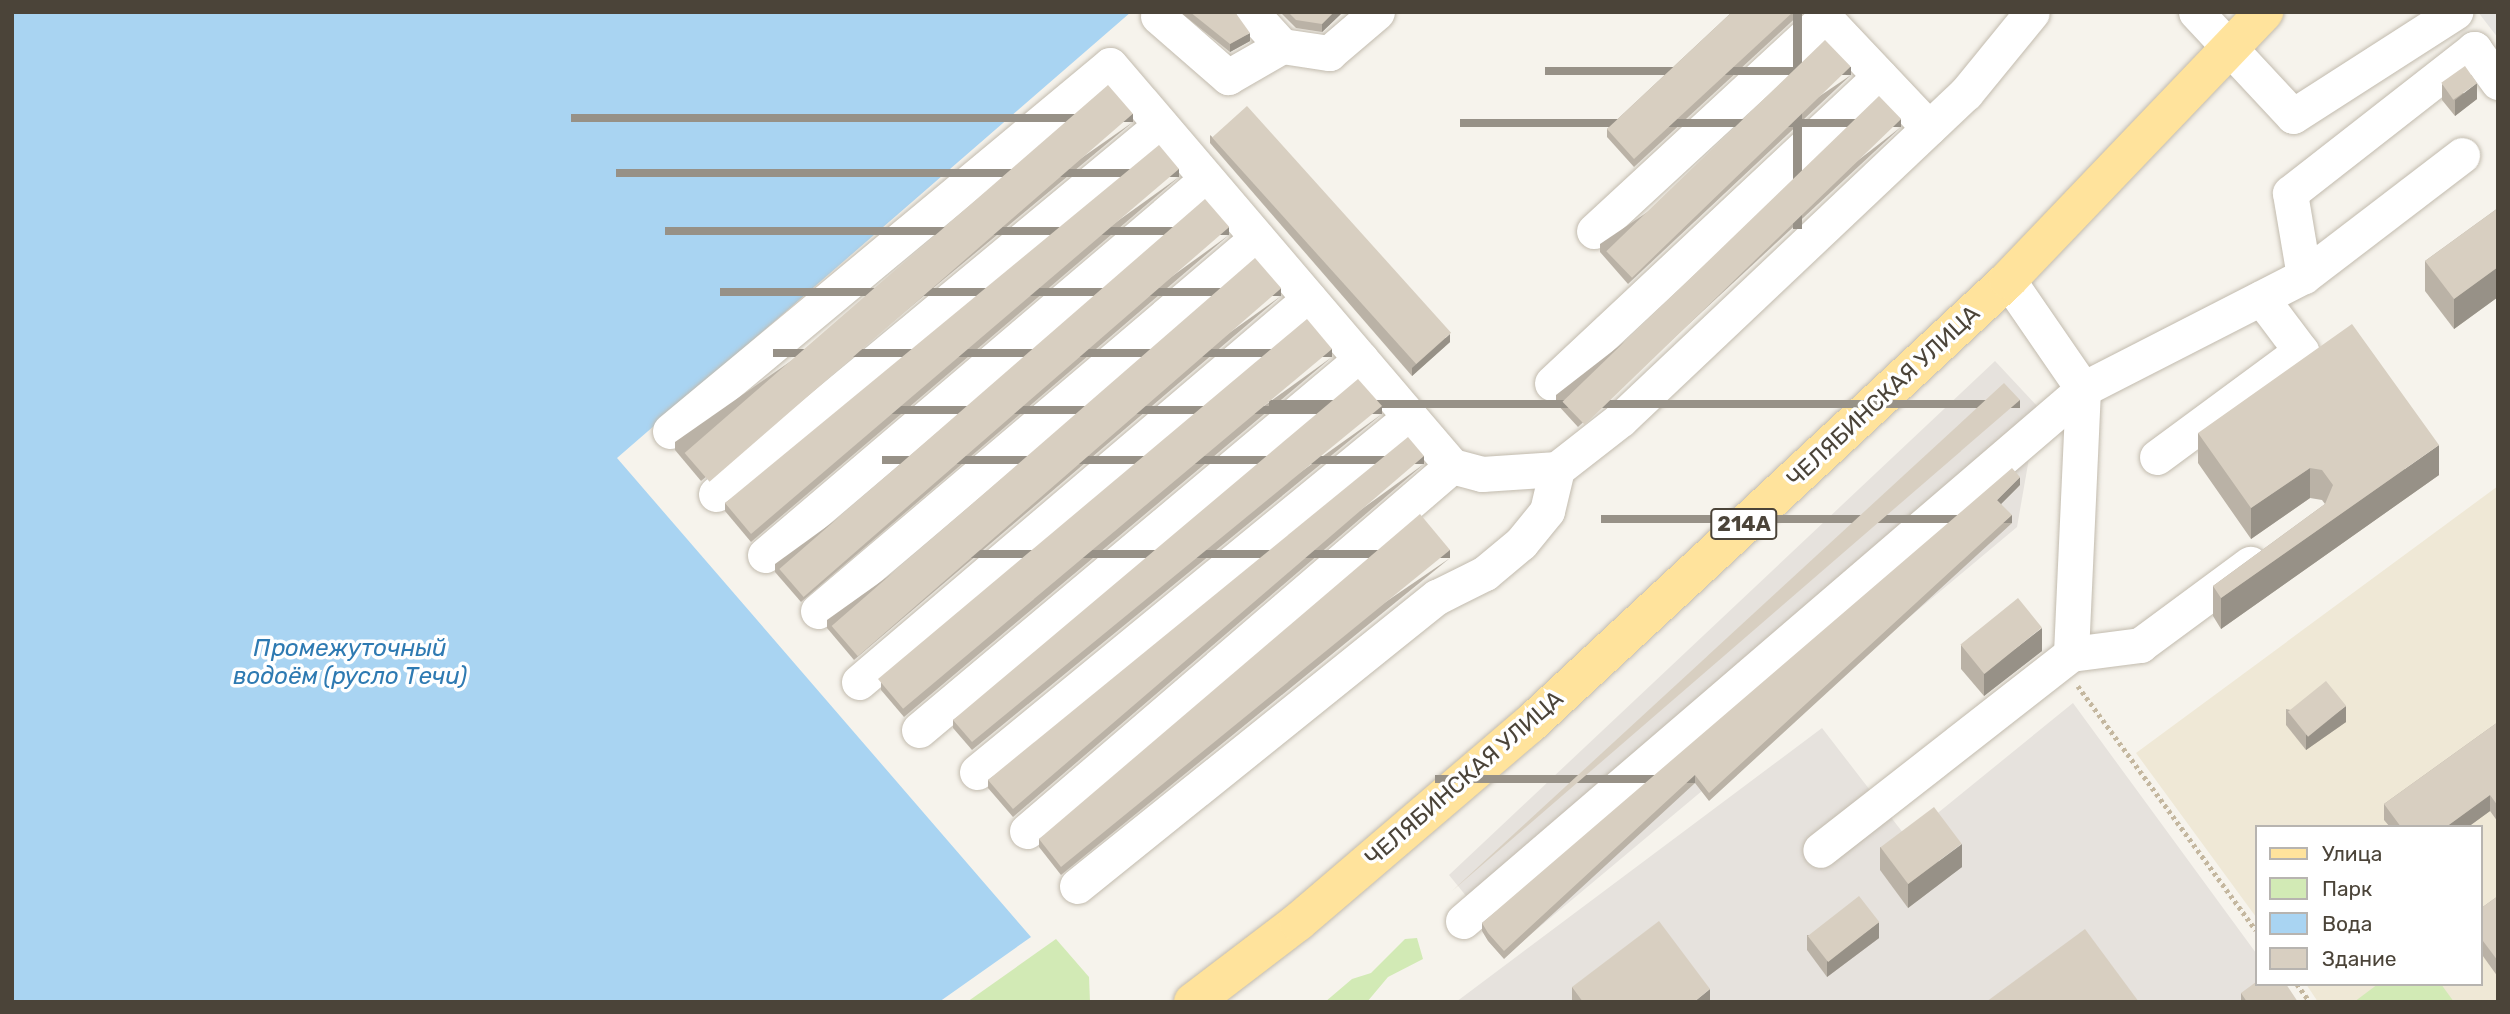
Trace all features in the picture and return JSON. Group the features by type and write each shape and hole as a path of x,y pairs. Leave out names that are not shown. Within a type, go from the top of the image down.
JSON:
{"main road":[{"name":"ЧЕЛЯБИНСКАЯ УЛИЦА","path":"1193,1002 1298,922 1529,725 2008,280 2264,12"}],"lane":[{"path":"1251,12 1282,46"},
{"path":"670,431 1110,65 1452,466 1482,474 1558,470 1621,419 1929,128 2032,12"},
{"path":"2196,12 2293,116 2455,12"},
{"path":"1158,16 1228,77 1282,46 1329,53 1376,13"},
{"path":"1594,231 1825,18 1929,128"},
{"path":"2304,276 2290,193 2474,49 2498,82"},
{"path":"1552,383 1880,76"},
{"path":"716,494 1161,125"},
{"path":"1463,921 2083,389 2304,276 2462,155"},
{"path":"765,555 1207,179"},
{"path":"818,611 1258,238"},
{"path":"2008,280 2083,389 2071,654"},
{"path":"2157,457 2301,351 2261,298"},
{"path":"859,682 1309,299"},
{"path":"919,730 1361,359"},
{"path":"977,772 1410,417"},
{"path":"1027,831 1452,466"},
{"path":"1077,886 1437,597 1485,573 1521,543 1548,511 1558,470"},
{"path":"1820,850 2071,654 2140,645 2280,542"}],"path":[{"path":"2071,654 2080,694 2254,927"},
{"path":"2298,986 2310,1002"}],"shaded area":[{"path":"2478,12 2498,12 2498,38"},
{"path":"1995,361 2038,407 2017,527 1511,951 1449,875"},
{"path":"2498,486 2498,1002 2318,1002 2307,986 2482,986 2482,825 2254,825 2254,914 2136,753"},
{"path":"2073,703 2254,950 2254,986 2260,986 2292,1002 1456,1002 1822,728 1907,838"}],"green space":[{"path":"1417,938 1423,959 1388,977 1367,1002 1325,1002 1352,979 1371,973 1405,939"},
{"path":"1056,939 1089,977 1090,1002 967,1002"},
{"path":"2375,986 2442,986 2454,1002 2354,1002"}],"water":[{"name":"Промежуточный водоём (русло Течи)","path":"12,12 1131,12 617,458 1031,937 939,1002 12,1002"}],"building":[{"path":"1190,12 1235,12 1250,33 1230,44"},
{"path":"1288,12 1334,12 1322,24 1296,20"},
{"path":"1732,12 1793,12 1634,159 1607,129"},
{"path":"1825,40 1851,67 1632,278 1606,251"},
{"path":"2465,66 2477,83 2453,100 2441,83"},
{"path":"1108,85 1133,114 710,482 685,453"},
{"path":"1879,96 1901,119 1585,425 1562,402"},
{"path":"1247,106 1451,333 1416,364 1212,137"},
{"path":"1159,145 1179,169 751,534 725,503"},
{"path":"1205,199 1229,227 804,597 779,569"},
{"path":"2498,208 2498,267 2454,299 2425,261"},
{"path":"1255,258 1281,288 858,656 832,626"},
{"path":"1307,319 1332,349 903,709 878,679"},
{"path":"2352,324 2439,445 2221,598 2213,586 2325,504 2333,485 2322,470 2310,468 2251,508 2198,433"},
{"path":"1358,379 1382,406 972,742 953,720"},
{"path":"2004,383 2020,400 1452,891"},
{"path":"1408,437 1424,456 1013,809 988,780"},
{"path":"2012,468 2020,477 1997,500 2012,515 1709,793 1695,775 1504,951 1482,923"},
{"path":"1420,514 1450,550 1061,867 1039,839"},
{"path":"2018,598 2042,628 1984,674 1960,645"},
{"path":"2326,681 2346,706 2308,737 2288,712"},
{"path":"2498,722 2498,806 2490,795 2449,825 2400,825 2384,804"},
{"path":"1934,807 1962,844 1908,884 1880,847"},
{"path":"1859,896 1879,922 1828,962 1808,936"},
{"path":"2498,896 2498,961 2482,940 2482,908"},
{"path":"1659,921 1710,989 1694,1002 1583,1002 1572,987"},
{"path":"2085,929 2139,1002 1986,1002"},
{"path":"2254,983 2254,986 2287,986 2298,1002 2247,1002 2241,993"}]}
